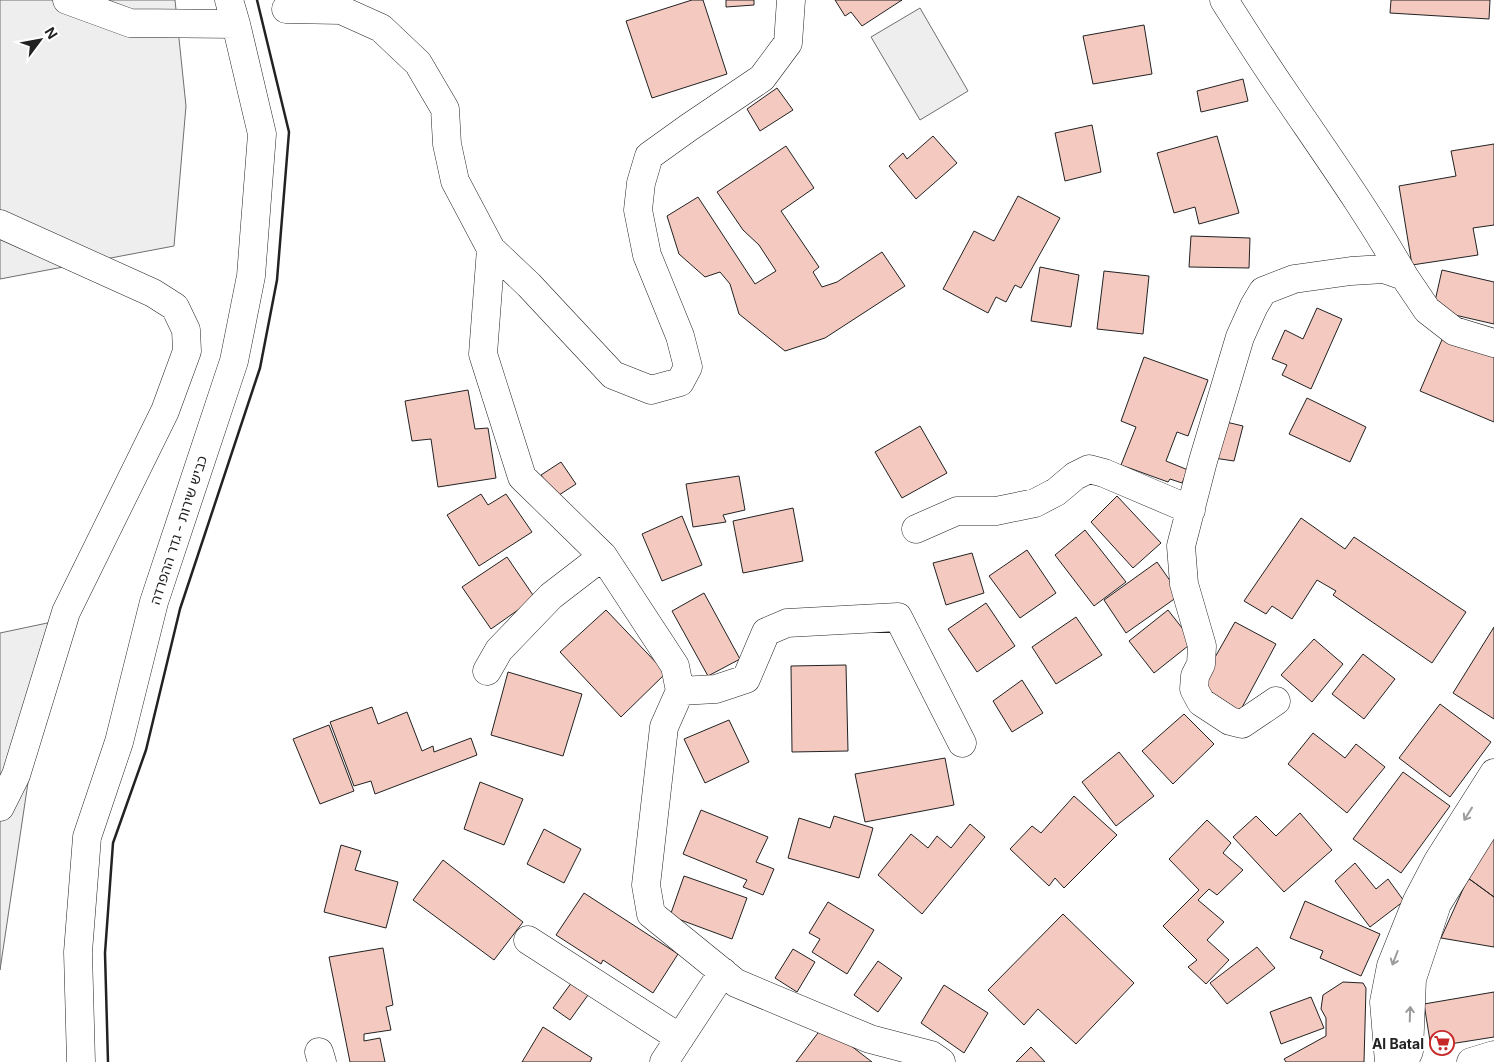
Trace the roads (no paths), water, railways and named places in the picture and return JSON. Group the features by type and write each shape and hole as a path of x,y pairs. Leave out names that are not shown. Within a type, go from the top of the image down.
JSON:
{"street":[{"path":"67,0 130,22 232,12"},
{"path":"286,9 341,10 380,28 418,63 445,109 447,144 455,181 491,249 529,285 613,375 651,390 680,382 688,367 680,336 647,254 638,210 641,183 648,156 762,78 788,43 792,0"},
{"path":"1224,0 1281,88 1360,203 1427,310 1454,331 1494,343"},
{"name":"כביש שירות - גדר ההפרדה","path":"81,1062 78,952 87,838 119,742 154,602 234,361 250,276 262,134 232,12"},
{"path":"0,224 153,293 175,307 186,330 187,351 165,411 66,612 16,775 0,807"},
{"path":"491,249 483,354 522,477 603,556 675,666 680,691 664,727 646,884 651,914 736,983 870,1040 930,1055 941,1062"},
{"path":"1276,701 1242,724 1230,721 1201,702 1194,690 1195,676 1201,664 1202,646 1184,584 1181,546 1192,510 1203,461 1240,337 1263,291 1294,279 1351,271 1384,269 1404,276"},
{"path":"916,529 957,511 996,510 1035,503 1056,492 1075,476 1089,469 1104,473 1192,510"},
{"path":"487,671 499,650 552,596 603,556"},
{"path":"680,691 716,689 746,679 766,632 787,623 898,617 962,744"},
{"path":"1389,1062 1384,1002 1392,966 1417,901 1438,860 1494,773"},
{"path":"1404,1062 1409,1051 1412,979 1437,904 1494,812"},
{"path":"528,940 680,1038"},
{"path":"664,1062 723,972"},
{"path":"1471,1062 1494,1055"}],"place":[{"name":"Al Batal","path":"1442,1043"}]}
